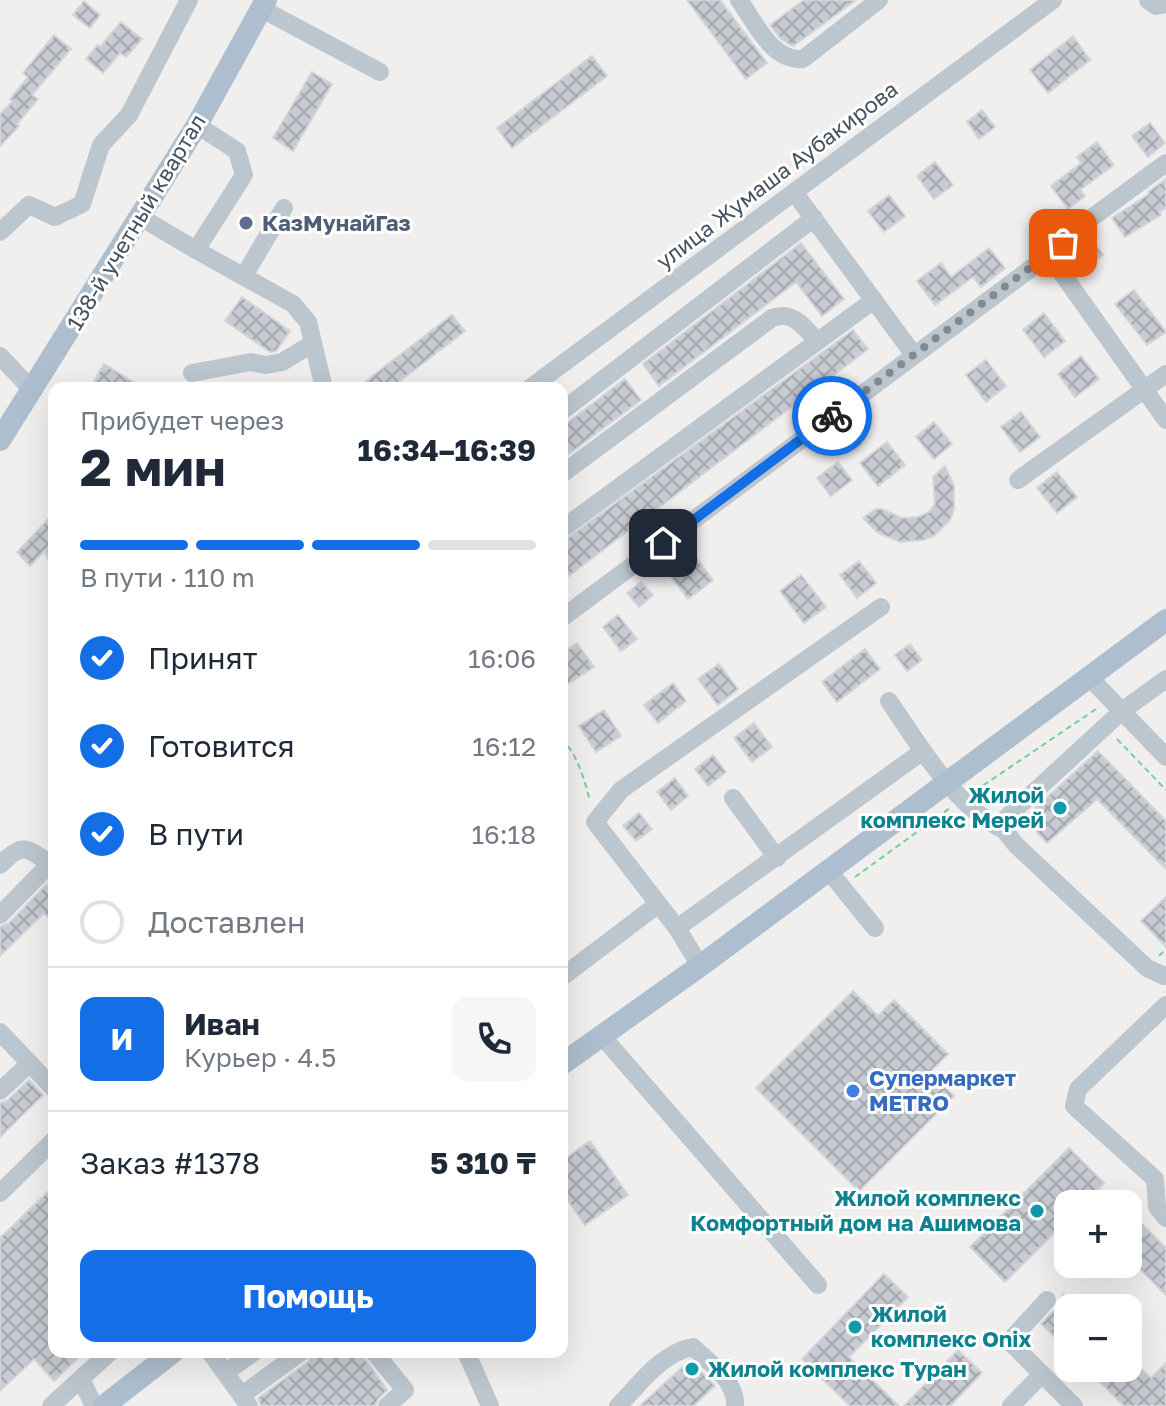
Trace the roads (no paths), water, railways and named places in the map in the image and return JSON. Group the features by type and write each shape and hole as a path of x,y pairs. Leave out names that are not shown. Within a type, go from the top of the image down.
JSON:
{"main road":[{"name":"138-й учетный квартал","path":"0,440 197,125 264,4"},
{"path":"568,1060 700,966 1166,620"},
{"path":"104,1406 165,1358"}],"street":[{"path":"0,232 29,205 55,217 82,204 101,145 129,115 189,0"},
{"path":"739,0 775,50 792,60 803,59 879,0"},
{"name":"улица Жумаша Аубакирова","path":"538,382 1053,0"},
{"path":"1148,0 1156,6 1166,4"},
{"path":"264,4 380,72"},
{"path":"196,250 244,175 237,151 197,125"},
{"path":"568,614 1049,255 1090,219 1166,163"},
{"path":"794,192 914,355"},
{"path":"244,276 284,208"},
{"path":"140,217 293,304 308,322 322,382"},
{"path":"568,406 814,218"},
{"path":"1049,255 1166,420"},
{"path":"568,525 874,300"},
{"path":"568,470 772,318 788,315 796,319 817,341"},
{"path":"192,373 251,362 266,365 282,362 312,344"},
{"path":"0,356 33,391"},
{"path":"1018,480 1166,374"},
{"path":"700,966 677,928 595,822 621,790 881,607"},
{"path":"1089,677 1166,757"},
{"path":"1004,830 1007,817 1122,711 1166,679"},
{"path":"889,701 947,783 991,824 1004,830 1016,845 1147,968 1166,975"},
{"path":"677,928 923,751"},
{"path":"733,798 777,858"},
{"path":"0,865 21,849 29,850 48,864"},
{"path":"0,915 43,871 48,870"},
{"path":"828,870 875,928"},
{"path":"568,972 657,905"},
{"path":"1166,1005 1078,1089 1074,1106 1160,1174 1157,1207 1166,1218"},
{"path":"0,1032 48,1082"},
{"path":"601,1035 818,1285"},
{"path":"0,1091 30,1063"},
{"path":"0,1193 48,1146"},
{"path":"1047,1300 1014,1336 1013,1345 1074,1406"},
{"path":"618,1406 667,1356 693,1347 729,1381 736,1398 735,1406"},
{"path":"51,1406 104,1358"},
{"path":"215,1358 246,1401 294,1358"},
{"path":"226,1372 246,1358"},
{"path":"379,1358 405,1390 387,1406"},
{"path":"469,1358 490,1406"},
{"path":"1011,1406 1042,1374"},
{"path":"81,1379 94,1406"}],"place":[{"name":"КазМунайГаз","path":"246,223"},
{"name":"Жилой комплекс Мерей","path":"1060,808"},
{"name":"Супермаркет METRO","path":"853,1091"},
{"name":"Жилой комплекс Комфортный дом на Ашимова","path":"1037,1211"},
{"name":"Жилой комплекс Onix","path":"855,1327"},
{"name":"Жилой комплекс Туран","path":"692,1369"}]}
